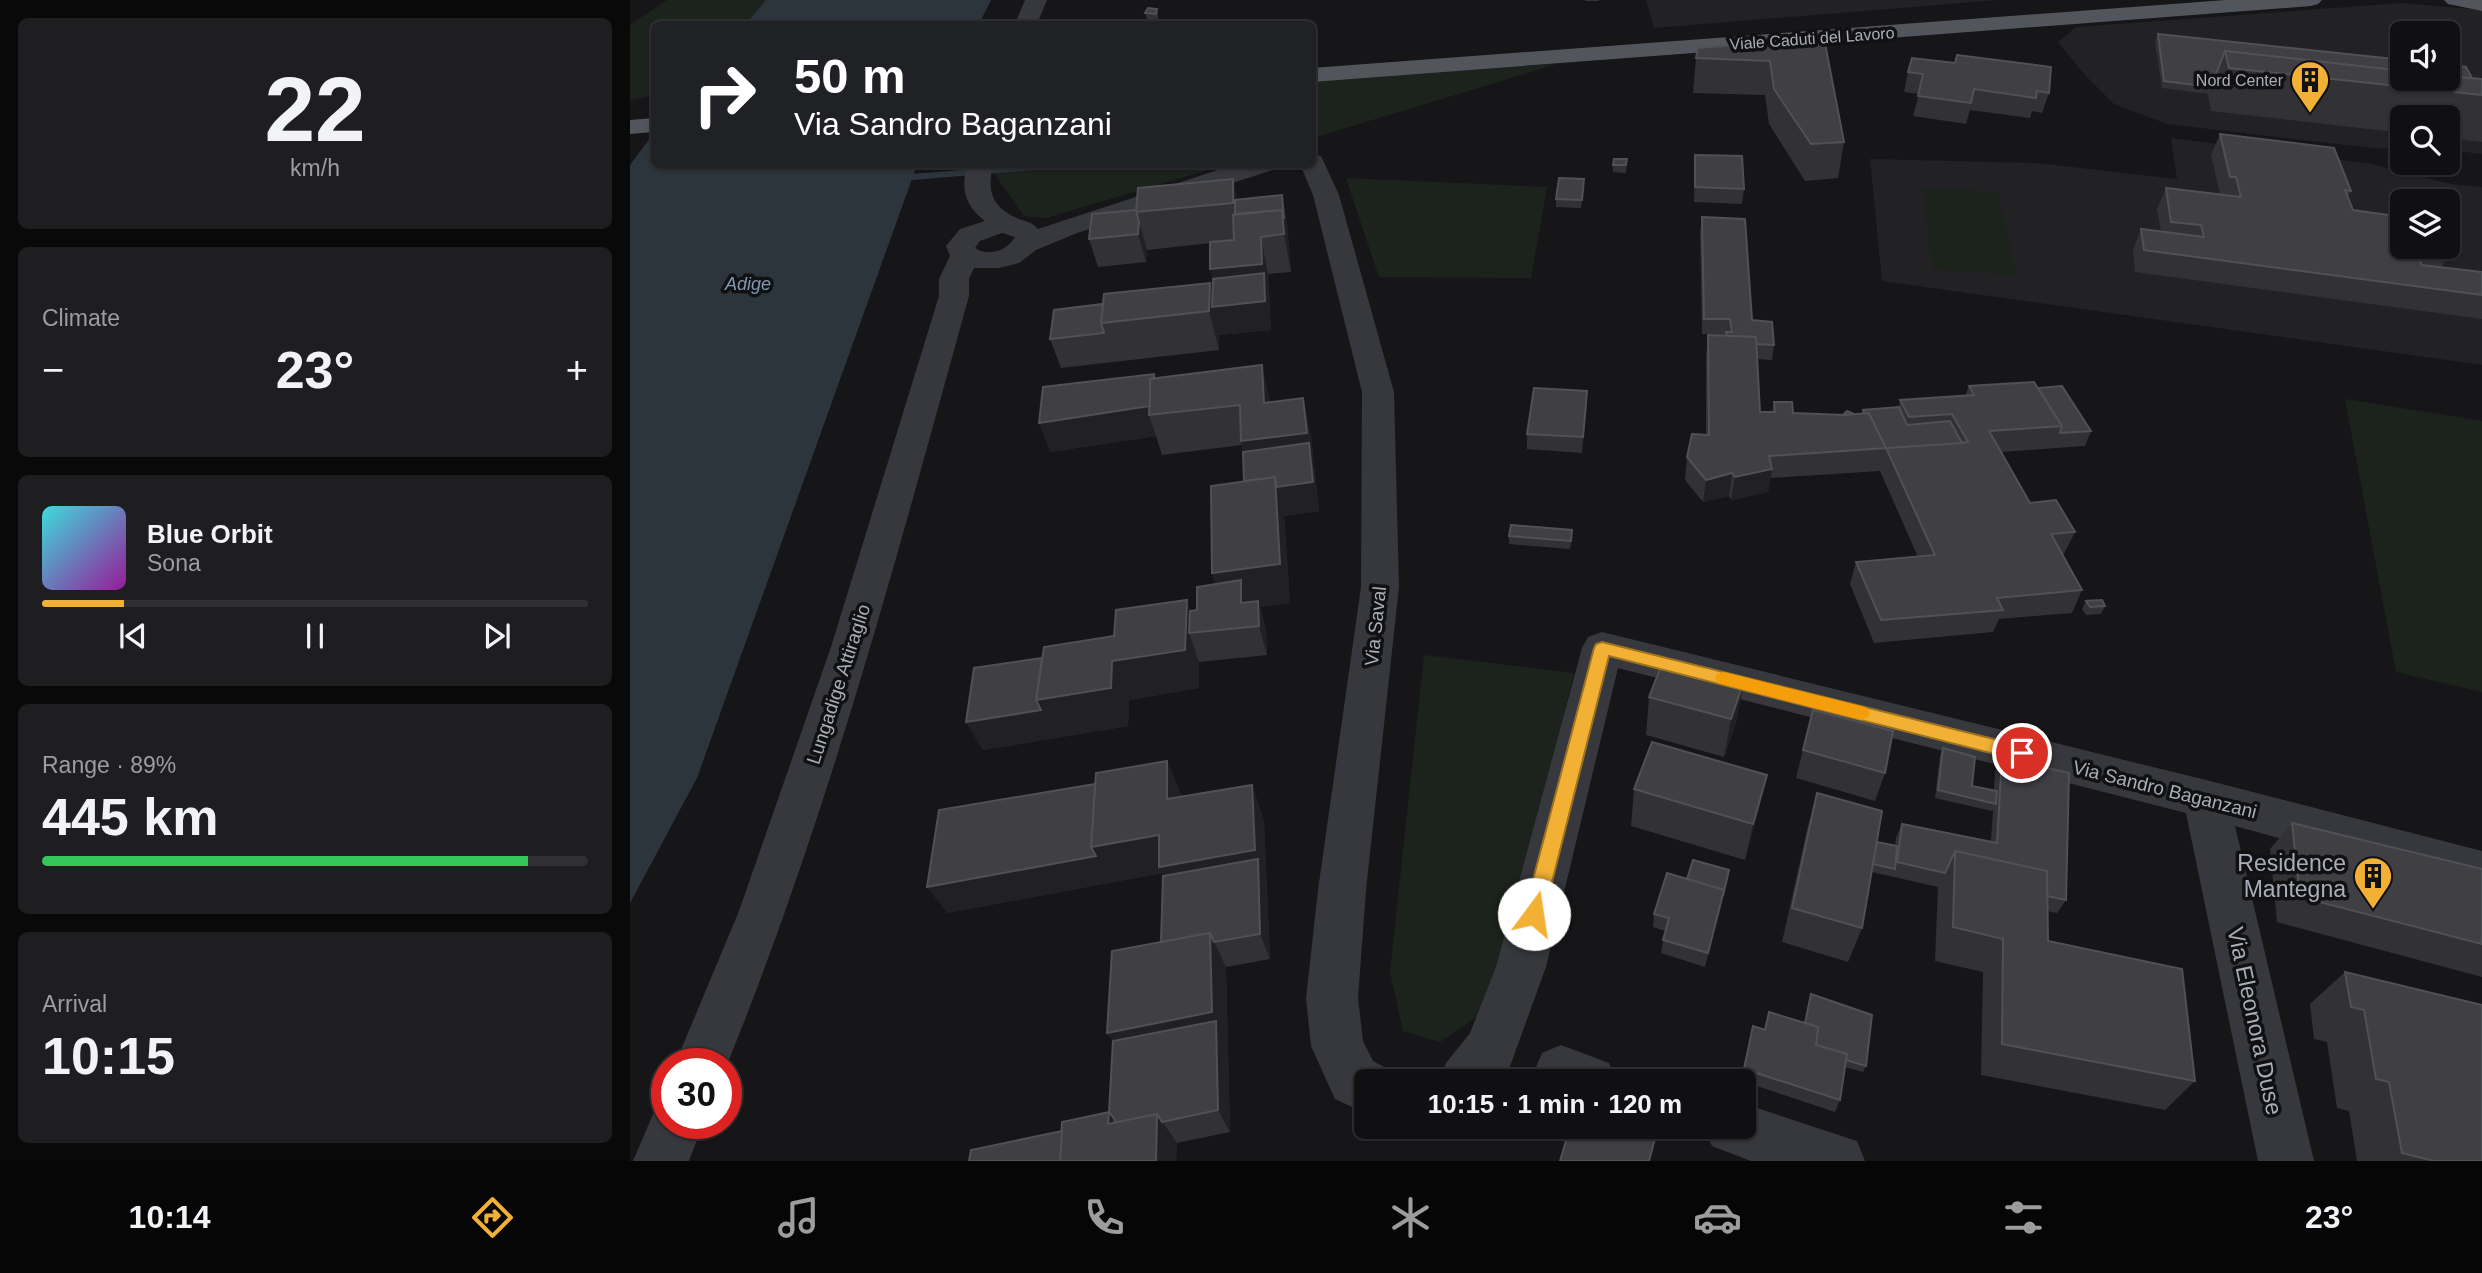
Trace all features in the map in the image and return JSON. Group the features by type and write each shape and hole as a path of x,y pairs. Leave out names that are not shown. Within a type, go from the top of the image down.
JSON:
{"main road":[{"name":"Viale Caduti del Lavoro","path":"1316,64 2140,0"},
{"name":"Viale Caduti del Lavoro","path":"1316,75 2311,0"},
{"path":"2455,0 2482,5"},
{"path":"630,115 651,113"},
{"path":"630,127 651,125"}],"street":[{"path":"1027,21 1036,0"},
{"path":"1021,233 1067,226 1251,168"},
{"name":"Via Saval","path":"1315,168 1326,195 1378,392 1380,587 1342,890 1332,999 1337,1046 1354,1080"},
{"name":"Lungadige Attiraglio","path":"979,185 1021,233"},
{"name":"Lungadige Attiraglio","path":"707,1048 763,911 851,647 954,296 974,280 979,185"},
{"name":"Lungadige Attiraglio","path":"976,250 988,227 1021,233"},
{"name":"Via Sandro Baganzani","path":"1475,1069 1490,1050 1521,967 1602,648 2206,799 2482,872"},
{"name":"Via Eleonora Duse","path":"2206,799 2286,1161"},
{"path":"1756,1135 1837,1161"},
{"path":"661,1161 671,1139"}],"shaded area":[{"path":"667,0 770,0 749,21 651,21 651,96 630,100 630,25"},
{"path":"1646,0 1998,0 1654,28"},
{"path":"2402,3 2482,10 2482,154 2460,151 2460,105 2390,105 2390,149 2167,124 2114,104 2084,74 2058,42 2076,27"},
{"path":"1557,64 1316,137 1316,78"},
{"path":"2171,138 2372,164 2390,168 2390,175 2416,175 2452,184 2482,187 2482,365 1882,281 1870,159 2037,163 2177,179"},
{"path":"996,168 1215,168 1046,218 1024,216 994,173"},
{"path":"1346,178 1547,187 1531,278 1379,277"},
{"path":"1922,187 1998,192 2016,275 1933,269"},
{"path":"2345,399 2482,421 2482,692 2396,672"},
{"path":"1424,655 1574,673 1515,923 1481,1014 1440,1042 1403,1031 1390,972"}],"water":[{"path":"766,0 991,0 980,21 748,21"},
{"name":"Adige","path":"651,137 651,168 916,168 697,778 630,903 630,165"}],"building":[{"path":"1148,8 1157,9 1156,14 1145,13"},
{"path":"2158,34 2390,59 2390,70 2225,51 2211,87 2164,81"},
{"path":"1824,38 1844,142 1811,144 1774,89 1770,61 1696,58 1698,48"},
{"path":"2225,51 2390,70 2390,85 2229,68"},
{"path":"1957,55 2051,67 2049,93 2037,91 2036,98 1974,89 1971,103 1918,96 1923,74 1908,72 1912,58 1955,63"},
{"path":"2460,66 2466,67 2472,78 2460,77"},
{"path":"2460,77 2482,79 2482,95 2445,91 2460,91"},
{"path":"2220,134 2334,148 2351,191 2345,190 2353,210 2390,215 2390,259 2419,259 2422,265 2482,272 2482,295 2144,250 2141,229 2204,237 2201,225 2171,222 2166,188 2241,197 2236,177 2230,177"},
{"path":"1695,155 1742,156 1744,189 1695,187"},
{"path":"1614,159 1627,159 1626,165 1613,165"},
{"path":"1559,178 1584,179 1582,200 1556,199"},
{"path":"1233,179 1233,203 1136,212 1138,188"},
{"path":"1282,195 1284,219 1282,210 1235,214 1235,200"},
{"path":"1136,210 1138,234 1089,239 1092,214"},
{"path":"1282,210 1284,234 1261,237 1262,264 1210,269 1210,242 1234,240 1233,215"},
{"path":"1702,217 1745,219 1752,320 1772,322 1774,345 1756,344 1756,337 1727,336 1726,332 1732,332 1730,319 1704,319"},
{"path":"1264,273 1265,301 1212,307 1213,279"},
{"path":"1210,283 1209,311 1101,323 1104,294"},
{"path":"1103,304 1101,323 1104,333 1050,339 1054,310"},
{"path":"1708,335 1756,337 1760,412 1775,412 1774,402 1792,402 1793,413 1869,413 1886,448 1769,456 1772,469 1735,477 1732,473 1706,480 1687,457 1692,434 1709,435"},
{"path":"1262,365 1264,403 1303,398 1307,433 1241,441 1240,405 1149,415 1150,379"},
{"path":"1154,374 1154,378 1150,379 1150,406 1039,423 1043,387"},
{"path":"2034,382 2062,426 1989,431 2030,503 2056,500 2075,532 2051,534 2082,590 1997,598 2003,610 1881,620 1856,562 1935,555 1886,448 1968,442 1952,414 1909,417 1900,400 1974,395 1969,386"},
{"path":"2062,386 2091,431 2060,433 2062,426 2038,388"},
{"path":"1534,388 1587,391 1583,437 1527,434"},
{"path":"1899,407 1907,425 1950,421 1962,443 1886,448 1869,413 1864,413 1863,410"},
{"path":"1309,443 1313,482 1277,487 1275,477 1244,481 1243,452"},
{"path":"1275,477 1280,564 1212,573 1211,486"},
{"path":"1511,525 1572,530 1571,541 1509,536"},
{"path":"1241,580 1241,603 1258,601 1259,626 1189,633 1190,611 1197,610 1197,587"},
{"path":"1187,600 1185,650 1112,661 1111,688 1036,700 1044,647 1114,636 1116,610"},
{"path":"2102,600 2105,606 2090,607 2086,601"},
{"path":"1042,658 1036,700 1041,710 966,722 974,668"},
{"path":"1664,659 1744,681 1731,719 1649,697"},
{"path":"1813,710 1893,731 1885,773 1803,750"},
{"path":"1652,742 1767,775 1753,824 1634,789"},
{"path":"1943,748 1975,757 1972,786 1997,791 1996,804 1938,790"},
{"path":"2002,757 2069,773 2066,900 2047,896 2047,871 1955,851 1945,873 1897,862 1902,824 1997,843"},
{"path":"1167,761 1167,799 1252,785 1255,850 1159,867 1159,835 1091,847 1096,773"},
{"path":"1095,784 1091,847 1096,856 927,887 939,810"},
{"path":"1817,793 1882,811 1862,928 1792,908"},
{"path":"2292,823 2482,869 2482,944 2300,897"},
{"path":"1877,842 1897,846 1895,869 1873,864"},
{"path":"1955,851 2047,871 2048,941 2182,969 2195,1081 2002,1044 2003,939 1953,927"},
{"path":"1258,859 1260,934 1214,942 1210,933 1161,942 1163,876"},
{"path":"1693,860 1729,870 1723,896 1724,890 1687,879"},
{"path":"1667,873 1724,890 1708,953 1663,940 1669,918 1654,914"},
{"path":"1210,933 1212,1012 1107,1033 1112,951"},
{"path":"2345,972 2482,1005 2482,1161 2434,1161 2402,1153 2389,1082 2376,1079 2364,1010 2351,1007"},
{"path":"1811,994 1872,1015 1866,1066 1846,1060 1847,1054 1816,1045 1818,1027 1805,1023"},
{"path":"1769,1012 1818,1027 1816,1045 1847,1054 1840,1100 1756,1073 1756,1069 1744,1069 1753,1026 1765,1030"},
{"path":"1216,1021 1218,1110 1162,1122 1157,1114 1114,1123 1115,1120 1109,1112 1113,1041"},
{"path":"1109,1112 1108,1124 1157,1114 1156,1161 1060,1161 1062,1122"},
{"path":"1062,1131 1060,1161 969,1161 971,1150"},
{"path":"1566,1139 1655,1139 1649,1161 1560,1161"}],"waterway":[{"path":"900,178 1021,168"}],"slow traffic":[{"path":"1724,678 1861,713"}],"place":[{"name":"Nord Center","path":"2310,114"},
{"name":"Residence Mantegna","path":"2373,910"}],"route":[{"path":"1534,914 1602,648 2022,753"}]}
